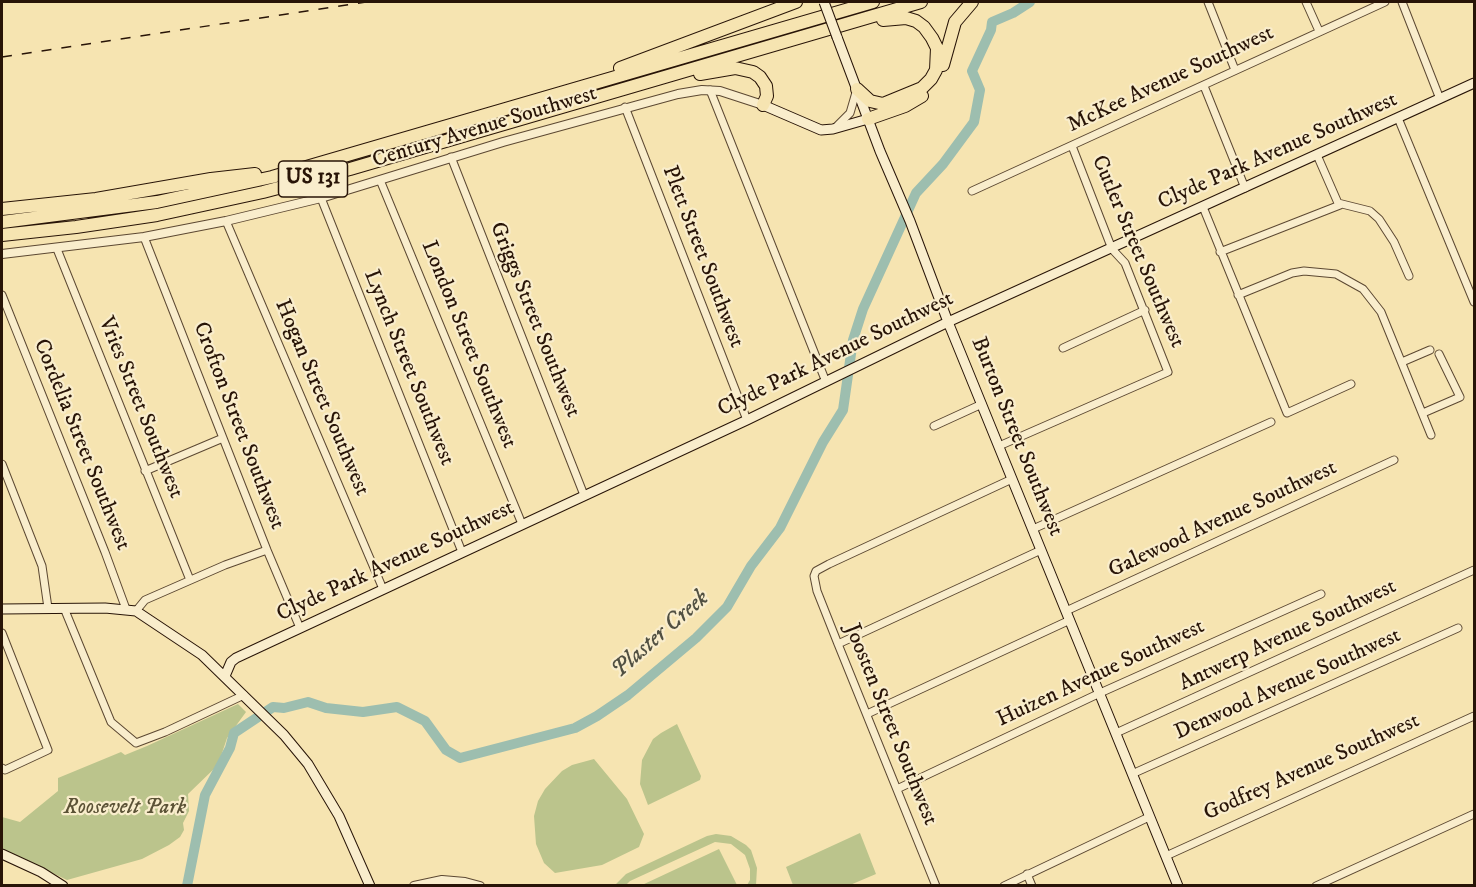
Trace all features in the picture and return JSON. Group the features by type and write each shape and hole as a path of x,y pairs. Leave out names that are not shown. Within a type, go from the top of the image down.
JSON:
{"highway":[{"path":"536,101 596,76 656,56 796,2"},
{"name":"US 131","path":"2,222 157,202 237,185 536,101 873,2"},
{"name":"US 131","path":"2,235 106,223 241,198 350,169 921,2"},
{"path":"868,119 911,103 934,85 940,74 955,22 972,2"},
{"path":"857,89 870,101 880,104 903,97 918,91 928,83 936,70 938,59 937,48 932,38 916,21 900,18 874,22 861,20"},
{"path":"634,85 742,68 757,74 765,83 767,96 764,105"},
{"path":"2,209 96,199 211,179 310,166"}],"main road":[{"name":"Burton Street Southwest","path":"824,2 948,322 1166,856 1174,884"},
{"name":"Clyde Park Avenue Southwest","path":"225,675 231,662 236,658 747,420 948,322 1474,83"},
{"name":"Century Avenue Southwest","path":"764,105 816,129 833,129 868,119"},
{"path":"2,609 126,609 136,611 183,641 225,675 300,753 326,792 370,885"},
{"path":"2,854 63,885"}],"street":[{"path":"1208,2 1235,70"},
{"path":"1306,2 1319,31"},
{"name":"McKee Avenue Southwest","path":"972,191 1385,2"},
{"path":"1402,2 1440,99"},
{"path":"1204,86 1245,188"},
{"path":"833,129 850,113 857,89"},
{"path":"710,90 829,380"},
{"name":"Century Avenue Southwest","path":"2,254 144,237 226,221 321,198 451,157 678,94 710,90 743,97 764,105"},
{"name":"Plett Street Southwest","path":"625,107 747,420"},
{"path":"1398,118 1474,302"},
{"name":"Cutler Street Southwest","path":"999,446 1168,372 1125,263 1112,249 1072,146"},
{"path":"1317,155 1340,205"},
{"name":"Griggs Street Southwest","path":"451,157 584,495"},
{"name":"London Street Southwest","path":"380,180 522,524"},
{"name":"Lynch Street Southwest","path":"321,198 462,552"},
{"path":"1220,252 1340,205 1370,211 1379,219 1394,242 1409,276"},
{"path":"1203,207 1287,413 1351,384"},
{"name":"Hogan Street Southwest","path":"226,221 382,589"},
{"name":"Crofton Street Southwest","path":"144,237 300,628"},
{"name":"Vries Street Southwest","path":"57,249 190,580"},
{"path":"1238,295 1292,273 1317,271 1336,274 1363,289 1375,303 1402,362 1431,435"},
{"name":"Cordelia Street Southwest","path":"2,295 126,609"},
{"path":"1063,348 1145,310"},
{"path":"1402,362 1430,350"},
{"path":"1423,412 1460,396 1439,354"},
{"path":"934,426 982,404"},
{"path":"1033,529 1271,422"},
{"path":"145,471 224,438"},
{"name":"Galewood Avenue Southwest","path":"867,714 1394,460"},
{"path":"2,464 42,566 48,608"},
{"name":"Joosten Street Southwest","path":"936,885 817,591 814,576 816,571 829,564 1012,479"},
{"path":"136,611 145,600 267,550"},
{"path":"838,644 1041,550"},
{"name":"Antwerp Avenue Southwest","path":"1116,733 1474,570"},
{"name":"Huizen Avenue Southwest","path":"897,789 1100,693 1321,594"},
{"path":"64,608 111,722 136,743 248,699"},
{"name":"Denwood Avenue Southwest","path":"1132,774 1458,628"},
{"path":"2,633 48,747 46,752 5,770 2,768"},
{"name":"Godfrey Avenue Southwest","path":"1166,856 1474,716"},
{"path":"1316,885 1474,814"},
{"path":"1004,885 1149,817"},
{"path":"1028,874 1032,885"},
{"path":"414,885 452,880 480,885"}],"green space":[{"name":"Roosevelt Park","path":"238,704 246,712 227,738 218,765 188,794 189,811 183,823 184,830 180,837 169,845 142,859 67,880 2,849 2,817 20,822 58,791 58,778 121,752 125,755 147,746"},
{"path":"677,724 701,776 700,780 648,805 640,784 642,760 653,739"},
{"path":"594,759 627,799 644,834 639,847 602,865 555,873 544,863 536,844 534,816 538,801 545,789 562,771 572,765"},
{"path":"860,833 876,874 850,885 793,885 786,867"},
{"path":"716,834 731,836 751,850 757,868 756,885 747,885 750,880 750,869 745,855 731,844 715,842 630,881 626,885 615,885 626,874 707,836"},
{"path":"719,849 737,885 642,885"}],"waterway":[{"name":"Plaster Creek","path":"187,886 205,795 230,748 234,733 273,707 284,708 308,702 326,708 363,712 397,707 425,721 446,750 460,758 575,728 597,716 628,695 696,638 727,607 751,566 780,528 823,442 843,410 853,340 863,309 916,193 943,164 974,122 980,90 972,71 991,30 992,22 1013,13 1030,2"}],"railway":[{"path":"2,57 366,2"}]}
